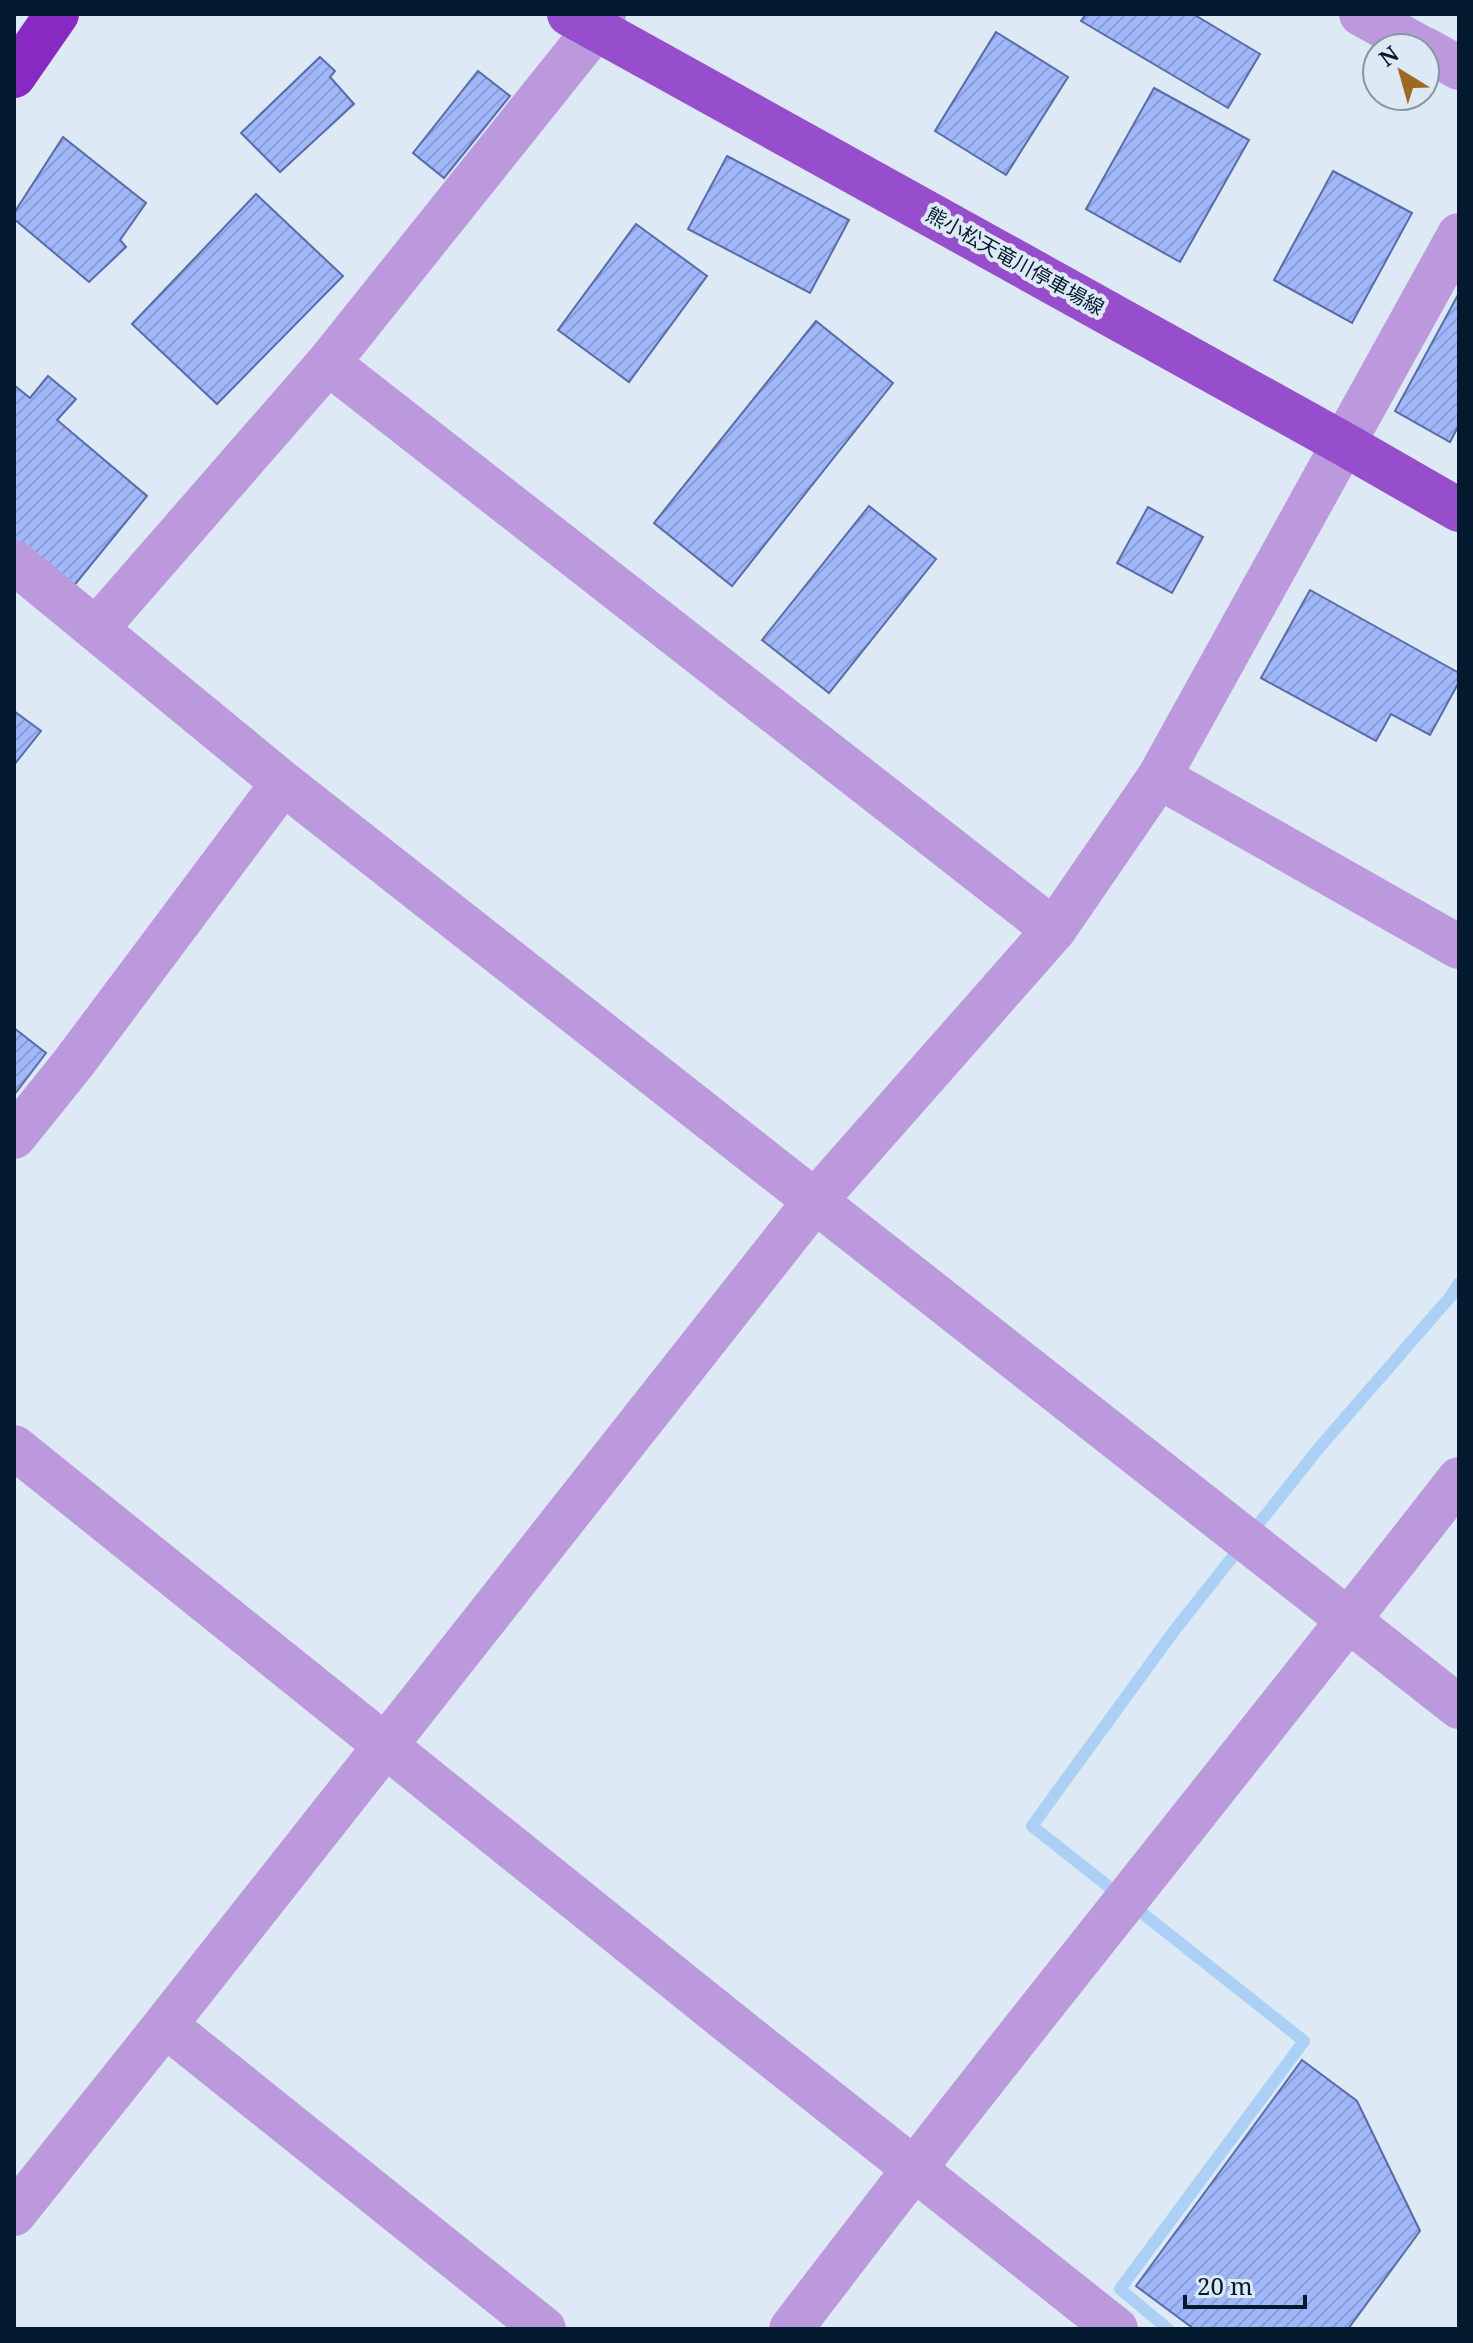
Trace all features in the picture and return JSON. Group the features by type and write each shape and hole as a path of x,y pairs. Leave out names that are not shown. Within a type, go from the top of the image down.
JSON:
{"highway":[{"path":"14,76 57,14"}],"main road":[{"name":"熊小松天竜川停車場線","path":"590,19 1459,510"}],"street":[{"path":"1361,14 1393,32"},
{"path":"97,628 328,363 590,19"},
{"path":"1441,58 1459,68"},
{"path":"14,2214 815,1201 1054,930 1159,777 1459,235"},
{"path":"328,363 1054,930"},
{"path":"14,562 283,783 1459,1707"},
{"path":"1159,777 1459,947"},
{"path":"14,1137 72,1065 283,783"},
{"path":"14,1447 1116,2329"},
{"path":"791,2329 914,2167 1459,1479"},
{"path":"165,2025 544,2329"}],"building":[{"path":"1086,14 1193,14 1260,54 1228,108 1081,21"},
{"path":"996,32 1068,77 1006,175 935,131"},
{"path":"320,57 335,71 330,77 354,104 280,172 241,133"},
{"path":"478,71 510,96 444,178 413,153"},
{"path":"1154,88 1249,140 1180,262 1086,209"},
{"path":"63,137 146,203 120,240 126,247 89,282 14,219 14,213"},
{"path":"727,156 849,220 810,293 688,229"},
{"path":"1333,171 1412,213 1352,323 1274,280"},
{"path":"256,194 343,276 217,404 132,324"},
{"path":"636,224 707,276 629,382 558,330"},
{"path":"1459,293 1459,425 1450,442 1395,411"},
{"path":"816,321 893,383 732,586 654,523"},
{"path":"48,376 76,399 57,420 147,496 72,588 14,540 14,385 30,398"},
{"path":"869,506 936,559 829,693 762,640"},
{"path":"1148,507 1203,537 1172,593 1117,563"},
{"path":"1310,590 1459,673 1459,682 1430,735 1391,714 1376,741 1261,678"},
{"path":"14,711 41,731 14,765"},
{"path":"14,1028 46,1053 14,1095"},
{"path":"1302,2060 1357,2101 1420,2231 1348,2329 1194,2329 1136,2286"}],"waterway":[{"path":"1168,2329 1120,2289 1304,2041 1032,1826 1174,1631 1318,1449 1459,1283"}]}
